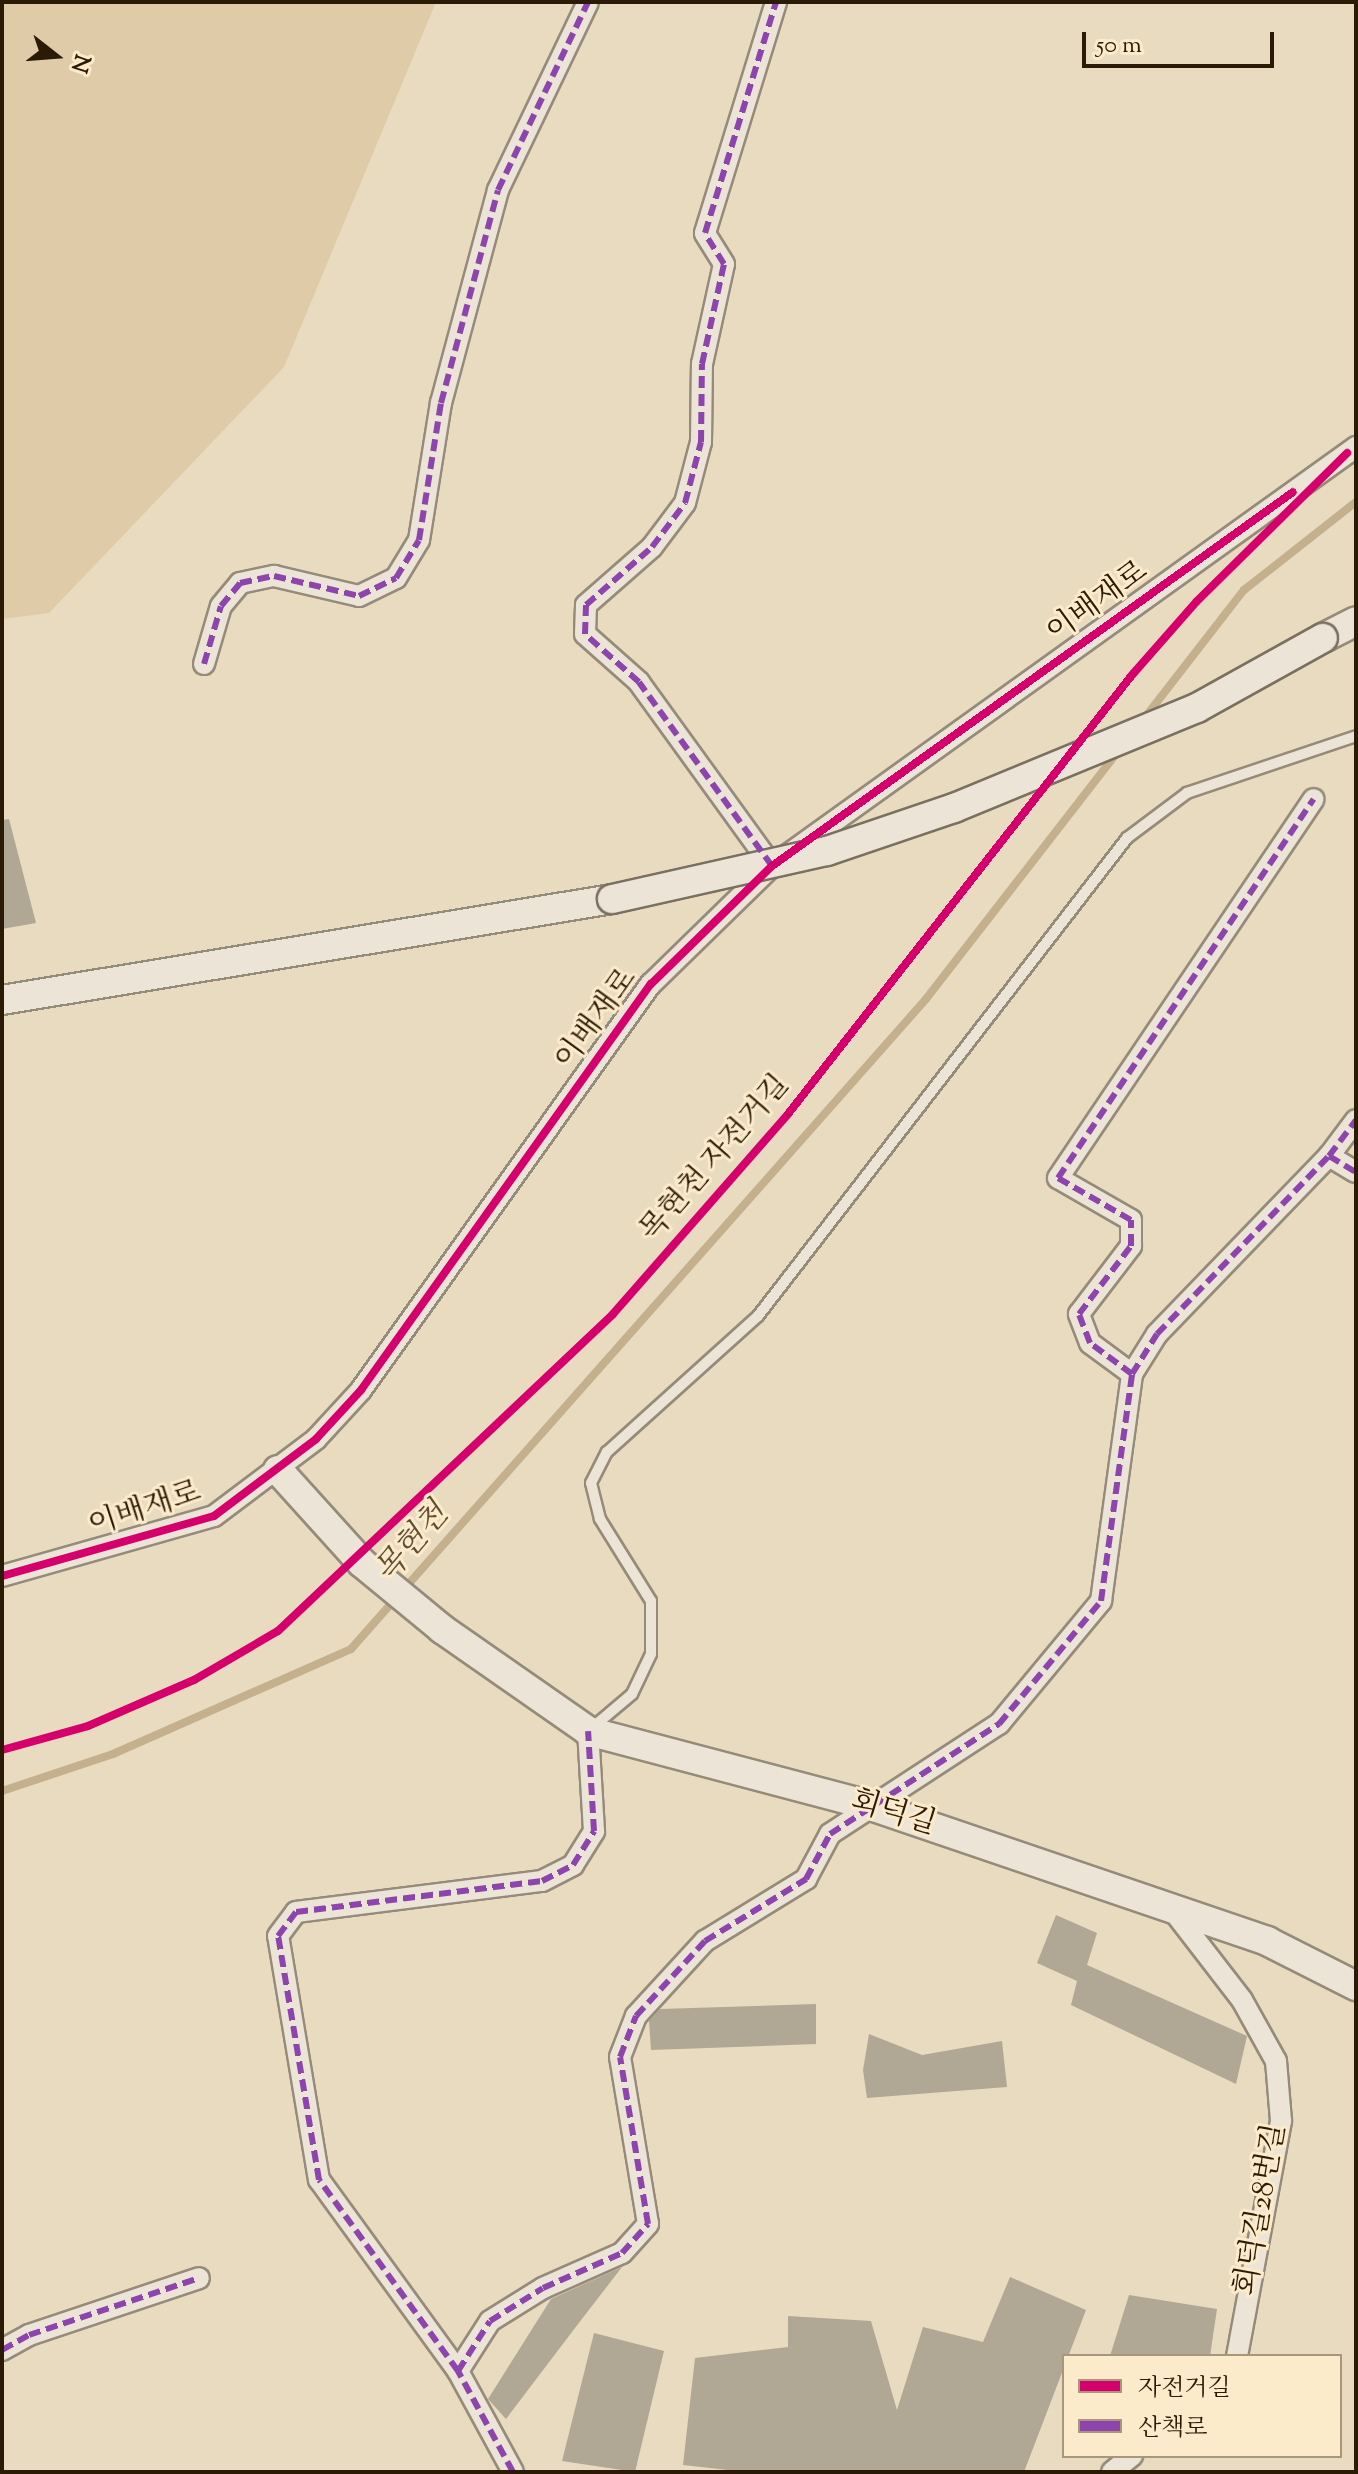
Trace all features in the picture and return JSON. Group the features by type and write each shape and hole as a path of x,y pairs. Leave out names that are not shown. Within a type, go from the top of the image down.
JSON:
{"main road":[{"path":"2,1000 612,899 827,851 954,808 1197,708 1356,621"},
{"name":"회덕길","path":"278,1470 362,1563 442,1629 588,1731 868,1805 1267,1941 1356,1986"}],"street":[{"path":"204,664 221,606 240,583 274,576 359,596 396,578 419,540 441,403 498,190 588,2"},
{"path":"772,866 639,682 585,634 586,605 652,547 685,503 701,442 702,364 724,264 705,233 776,2"},
{"name":"이배재로","path":"2,1576 214,1516 278,1470 361,1390 651,984 772,866 1356,447"},
{"path":"1132,1374 1090,1343 1079,1314 1131,1246 1131,1220 1058,1178 1314,799"},
{"path":"458,2371 490,2321 543,2288 622,2253 648,2224 620,2057 636,2016 705,1941 806,1879 830,1834 868,1805 999,1724 1101,1601 1132,1374 1157,1334 1329,1156 1356,1120"},
{"path":"1329,1156 1356,1172"},
{"path":"515,2471 458,2371 319,2180 278,1936 296,1912 542,1881 573,1865 594,1831 588,1731"},
{"name":"회덕길28번길","path":"1168,1905 1242,2000 1276,2061 1281,2121 1237,2354"},
{"path":"2,2350 29,2335 199,2278"},
{"path":"1112,2472 1130,2458"}],"lane":[{"path":"588,1731 632,1694 651,1654 651,1601 600,1519 591,1483 607,1452 758,1316 1127,838 1187,793 1356,736"}],"shaded area":[{"path":"2,2 436,2 284,367 49,613 2,619"}],"building":[{"path":"9,819 36,923 2,929 2,820"},
{"path":"1056,1915 1097,1933 1087,1965 1247,2036 1236,2084 1071,2005 1077,1981 1037,1963"},
{"path":"816,2004 816,2044 651,2050 649,2021 660,2009"},
{"path":"869,2034 922,2055 1002,2041 1007,2087 867,2098 863,2070"},
{"path":"622,2267 506,2419 488,2399 551,2299"},
{"path":"1010,2277 1086,2310 1069,2354 1062,2354 1062,2373 1024,2472 746,2472 683,2465 695,2358 788,2347 788,2316 871,2321 897,2410 923,2327 983,2342"},
{"path":"1129,2295 1217,2309 1210,2354 1111,2354"},
{"path":"594,2333 664,2351 635,2472 562,2461"}],"waterway":[{"name":"목현천","path":"1143,720 1244,590 1356,502"},
{"name":"목현천","path":"2,1791 113,1754 351,1649 926,999 1120,749"}],"marked path":[{"path":"204,664 221,606 240,583 274,576 359,596 396,578 419,540 441,403 498,190 588,2"},
{"path":"772,866 639,682 585,634 586,605 652,547 685,503 701,442 702,364 724,264 705,233 776,2"},
{"path":"1132,1374 1090,1343 1079,1314 1131,1246 1131,1220 1058,1178 1314,799"},
{"path":"458,2371 490,2321 543,2288 622,2253 648,2224 620,2057 636,2016 705,1941 806,1879 830,1834 999,1724 1101,1601 1132,1374 1157,1334 1329,1156 1356,1120"},
{"path":"1329,1156 1356,1172"},
{"path":"513,2472 458,2371 319,2180 278,1936 296,1912 542,1881 573,1865 594,1831 588,1731"},
{"path":"2,2350 29,2335 199,2278"}],"cycle path":[{"name":"목현천 자전거길","path":"2,1750 88,1726 194,1680 278,1631 613,1314 788,1114 1132,675 1197,601 1347,453"},
{"path":"2,1576 214,1516 316,1439 361,1390 651,984 772,866 1293,492"}]}
